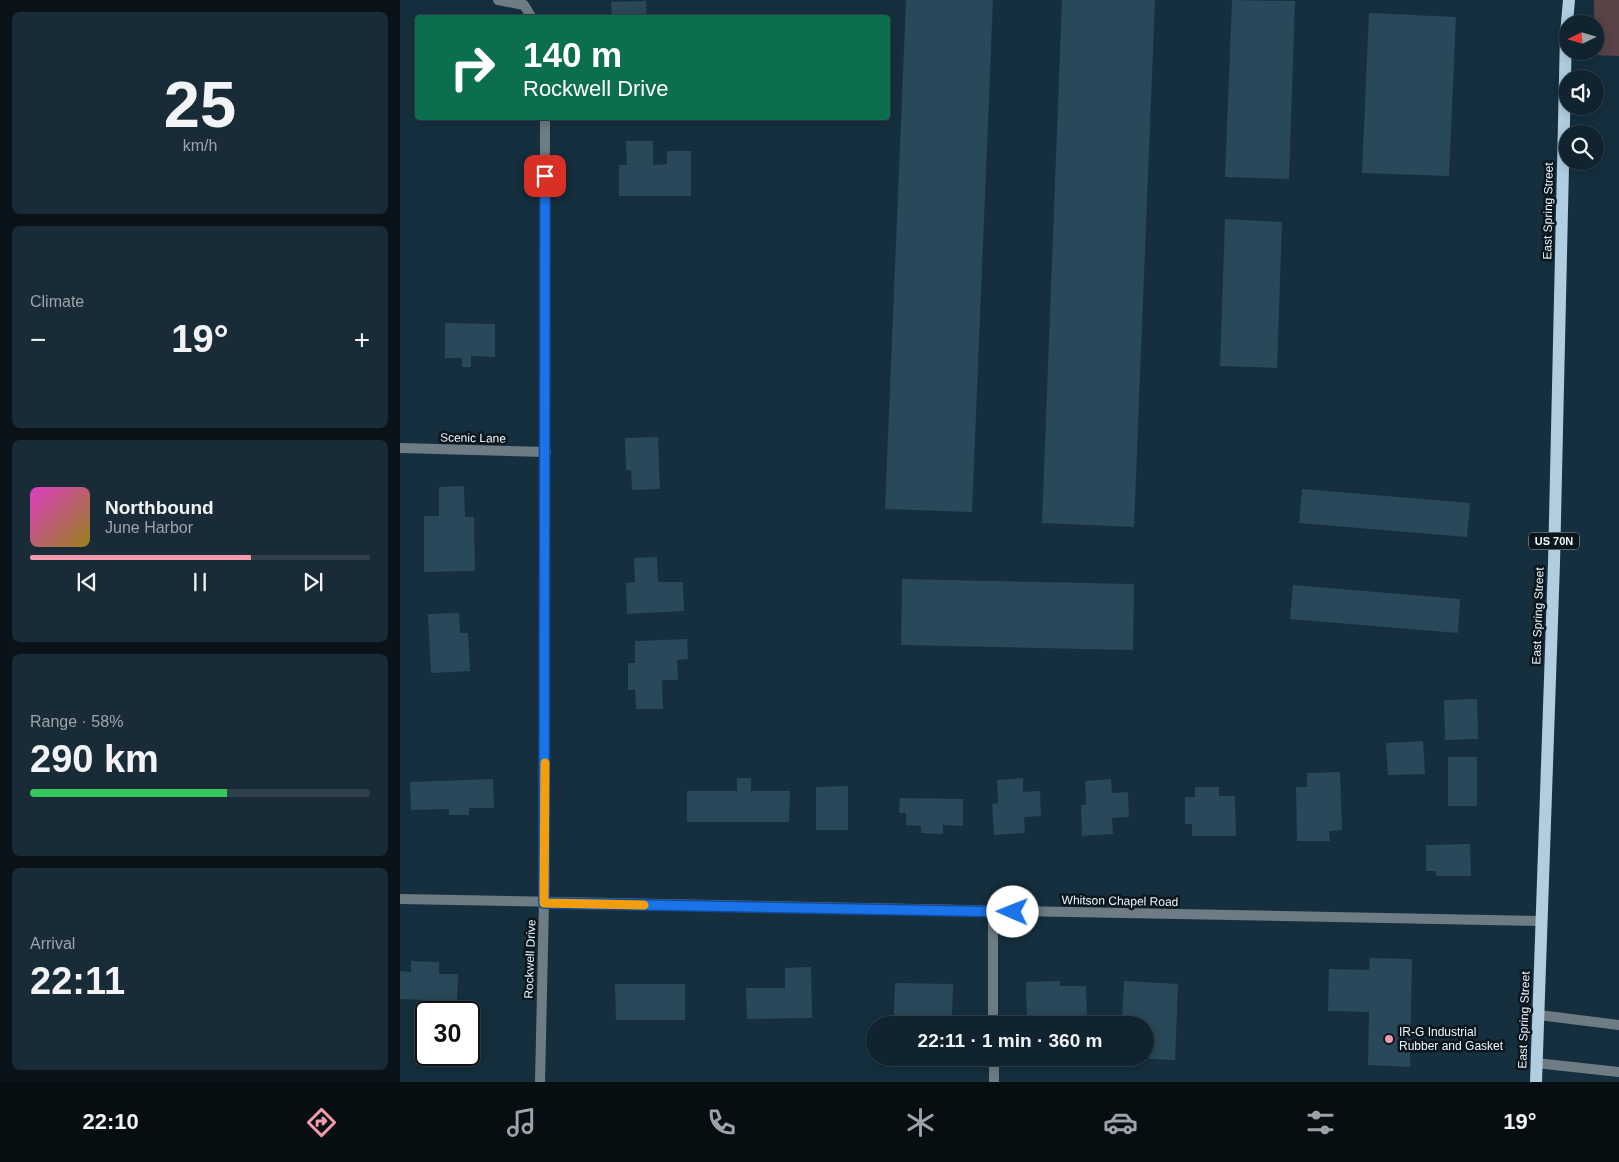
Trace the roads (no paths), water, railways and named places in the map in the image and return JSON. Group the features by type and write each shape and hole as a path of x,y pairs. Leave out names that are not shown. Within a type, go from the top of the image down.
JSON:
{"main road":[{"name":"East Spring Street","path":"1536,1082 1540,922 1554,563 1566,34 1569,0"}],"street":[{"path":"498,0 524,5 530,15"},
{"name":"Rockwell Drive","path":"540,1082 544,903 545,120"},
{"name":"Scenic Lane","path":"400,448 546,452"},
{"name":"Whitson Chapel Road","path":"400,899 1540,922"},
{"path":"993,911 993,1016"},
{"path":"1539,1015 1619,1025"},
{"path":"1536,1063 1619,1072"},
{"path":"994,1066 994,1082"}],"place":[{"name":"IR-G Industrial Rubber and Gasket","path":"1389,1039"}]}
